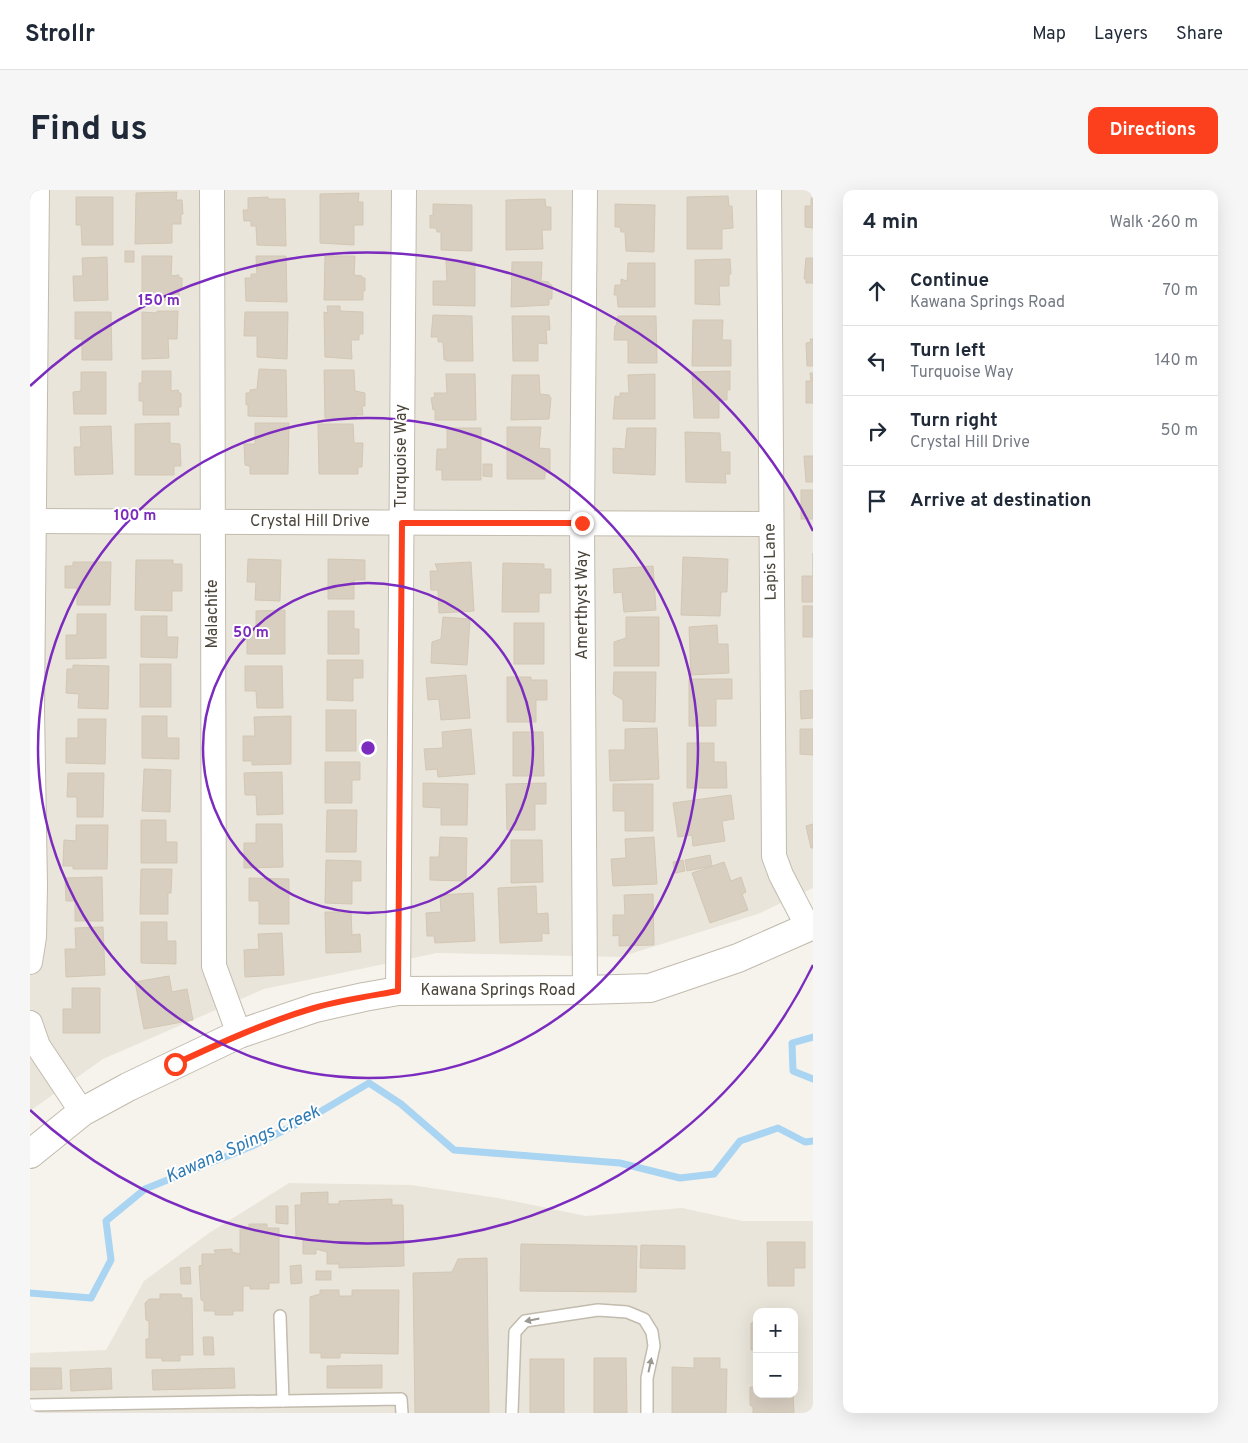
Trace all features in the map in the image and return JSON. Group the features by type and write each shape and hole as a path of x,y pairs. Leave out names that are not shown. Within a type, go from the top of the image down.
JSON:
{"street":[{"path":"30,962 34,937 31,709 37,190"},
{"name":"Malachite","path":"212,190 214,966 239,1034"},
{"name":"Turquoise Way","path":"398,991 404,190"},
{"name":"Amerthyst Way","path":"585,190 582,523 585,990"},
{"name":"Lapis Lane","path":"769,190 770,524 774,856 781,875 811,926"},
{"name":"Crystal Hill Drive","path":"32,522 770,524"},
{"name":"Kawana Springs Road","path":"30,1154 82,1112 175,1064 239,1034 315,1008 398,991 650,988 738,958 811,926"},
{"path":"30,1023 38,1046 82,1112"}],"lane":[{"path":"512,1413 515,1332 525,1321 598,1310 627,1312 644,1319 652,1332 654,1346 647,1378 648,1413"},
{"path":"280,1316 283,1401"},
{"path":"30,1405 401,1399 402,1413"}],"shaded area":[{"path":"30,190 813,190 813,888 758,914 620,957 437,953 264,989 103,1059 30,1111"},
{"path":"289,1183 411,1185 498,1198 586,1216 682,1208 742,1221 813,1221 813,1413 30,1413 30,1353 106,1350 144,1281 209,1233"}],"building":[{"path":"177,192 176,200 182,200 183,214 181,214 181,224 172,224 172,243 135,244 136,193"},
{"path":"359,193 358,202 363,202 363,225 354,225 354,245 320,243 320,194"},
{"path":"728,196 729,206 732,206 733,228 722,229 722,249 687,249 687,197"},
{"path":"76,197 113,197 113,245 82,245 81,225 76,225"},
{"path":"268,197 268,199 285,199 286,246 257,245 256,226 251,226 251,221 244,221 243,210 248,210 248,198"},
{"path":"811,198 813,198 813,228 805,227 805,206 811,206"},
{"path":"545,199 546,207 551,207 551,230 542,230 543,249 506,250 506,200"},
{"path":"433,204 472,205 472,251 441,250 441,232 437,232 436,228 430,228 430,215 433,216"},
{"path":"615,204 655,205 654,252 626,251 625,232 621,232 620,227 615,227"},
{"path":"125,251 134,251 134,262 125,262"},
{"path":"142,256 172,256 171,276 179,275 179,278 182,278 182,290 179,290 179,300 142,301"},
{"path":"256,256 286,256 287,302 246,301 245,278 251,278 251,274 257,274"},
{"path":"325,256 355,256 354,275 365,278 363,300 324,300"},
{"path":"107,257 108,300 74,301 73,276 83,276 82,258"},
{"path":"806,258 813,258 813,283 806,283 806,279 804,279"},
{"path":"730,259 731,274 729,274 729,286 719,286 720,305 695,304 695,260"},
{"path":"446,260 475,262 475,306 433,305 433,281 447,281"},
{"path":"512,262 542,262 541,281 549,282 552,285 552,299 549,299 549,305 511,307"},
{"path":"628,263 655,263 655,307 618,307 617,295 614,295 615,285 621,285 621,279 627,281"},
{"path":"327,306 340,306 340,311 363,312 363,334 359,334 359,340 351,340 352,359 325,357 324,312 328,313"},
{"path":"157,311 178,311 177,339 168,339 169,358 142,359 142,312 157,313"},
{"path":"75,312 111,312 112,360 82,360 82,339 75,339"},
{"path":"245,312 288,312 287,359 257,357 257,336 244,336"},
{"path":"433,315 472,316 473,361 444,360 443,342 438,342 438,337 431,337"},
{"path":"512,316 549,316 550,330 546,330 547,344 538,343 538,361 513,361"},
{"path":"618,316 656,316 657,363 628,363 628,340 614,340"},
{"path":"693,320 723,320 722,340 731,340 731,366 692,366"},
{"path":"810,339 813,339 813,366 807,366 806,343 811,342"},
{"path":"259,369 286,370 287,417 248,416 246,393 257,389"},
{"path":"324,370 354,370 355,391 365,393 365,406 362,406 363,415 356,415 356,419 325,418"},
{"path":"142,371 171,371 171,391 178,390 181,393 181,407 178,407 179,415 143,415 143,401 139,401 139,383 142,383"},
{"path":"730,371 730,390 727,390 727,400 719,400 719,418 694,418 692,372"},
{"path":"81,372 106,372 106,414 74,414 73,392 81,391"},
{"path":"810,373 813,373 813,403 806,403 806,381 811,381"},
{"path":"446,374 475,374 476,420 435,420 435,409 433,410 431,398 435,397 434,393 447,393"},
{"path":"655,374 655,419 613,419 615,396 620,397 620,393 629,393 628,375"},
{"path":"512,375 539,375 540,394 549,395 551,398 549,419 511,420"},
{"path":"170,423 170,443 180,444 181,466 174,466 174,475 135,475 135,424"},
{"path":"255,423 289,423 288,474 250,474 250,466 245,465 244,444 255,444"},
{"path":"318,424 353,424 354,443 363,443 362,467 358,467 358,474 319,474"},
{"path":"111,426 113,474 75,475 74,447 81,447 80,427"},
{"path":"507,427 541,427 539,448 550,449 550,472 545,472 545,479 507,479"},
{"path":"447,428 481,428 481,480 442,480 442,470 436,470 437,449 447,449"},
{"path":"627,428 656,428 655,475 613,473 613,448 625,449"},
{"path":"685,432 720,433 721,452 730,452 730,474 725,474 726,483 686,482"},
{"path":"804,456 813,456 813,482 806,482"},
{"path":"483,464 492,464 492,477 483,476"},
{"path":"801,490 813,490 813,519 801,519"},
{"path":"683,557 728,559 727,592 721,592 720,616 681,615"},
{"path":"248,559 281,560 280,601 255,600 256,582 247,582"},
{"path":"328,559 365,560 365,580 354,580 354,599 328,599"},
{"path":"136,560 173,560 173,564 182,564 182,591 172,591 172,611 135,610"},
{"path":"73,562 111,562 110,605 77,605 77,588 65,588 65,566 73,566"},
{"path":"471,562 474,611 439,613 438,590 431,590 430,571 438,571 435,564"},
{"path":"503,563 544,564 544,569 551,569 551,593 539,593 539,612 502,612"},
{"path":"653,566 656,610 624,612 622,592 614,593 613,569"},
{"path":"802,576 813,576 813,602 802,602"},
{"path":"803,606 813,606 813,637 803,637"},
{"path":"285,610 285,654 247,654 247,631 256,631 256,611"},
{"path":"328,611 354,611 354,629 359,629 359,654 328,654"},
{"path":"77,614 106,614 106,658 66,659 66,635 77,635"},
{"path":"141,616 167,616 167,637 178,637 177,658 141,657"},
{"path":"443,617 470,619 467,665 431,663 432,642 441,639"},
{"path":"626,617 659,617 659,666 614,666 614,642 626,638"},
{"path":"514,623 544,623 544,664 514,664"},
{"path":"717,625 718,644 728,644 729,673 691,675 689,627"},
{"path":"327,660 363,660 363,678 353,678 353,701 327,700"},
{"path":"140,664 171,664 171,707 140,707"},
{"path":"73,665 109,666 108,709 78,708 79,694 66,693 67,669 73,669"},
{"path":"245,666 282,666 283,708 257,708 256,691 245,691"},
{"path":"614,672 656,672 655,722 623,721 623,700 613,694"},
{"path":"466,675 470,718 441,720 439,699 428,700 426,678"},
{"path":"507,677 531,677 531,680 547,680 547,700 536,700 536,722 507,722"},
{"path":"689,679 732,679 732,699 716,699 716,726 689,726"},
{"path":"813,690 813,718 801,719 800,691"},
{"path":"326,710 356,710 356,751 326,751"},
{"path":"142,716 167,716 167,738 179,738 179,759 142,758"},
{"path":"291,716 291,764 252,765 252,761 243,761 243,736 255,736 254,717"},
{"path":"78,719 106,719 105,764 66,763 66,738 78,738"},
{"path":"657,728 659,779 610,781 609,750 625,750 625,729"},
{"path":"471,729 475,774 438,777 437,769 426,770 424,749 443,748 442,732"},
{"path":"800,729 813,729 813,755 800,754"},
{"path":"513,732 543,732 544,776 513,776"},
{"path":"687,743 714,743 714,762 726,762 727,788 687,788"},
{"path":"325,762 360,762 360,780 352,780 352,803 325,803"},
{"path":"144,769 171,770 170,812 142,811"},
{"path":"282,772 283,814 257,815 256,795 245,795 244,773"},
{"path":"68,773 104,773 103,817 77,817 77,797 67,797"},
{"path":"423,783 468,784 467,825 441,825 441,808 423,807"},
{"path":"546,783 546,804 535,804 535,830 507,830 506,784"},
{"path":"613,784 653,784 653,831 625,831 625,811 613,811"},
{"path":"731,795 734,819 722,821 725,841 693,846 692,835 678,837 673,803"},
{"path":"327,810 357,810 356,852 326,852"},
{"path":"141,820 166,820 166,842 177,842 177,863 141,863"},
{"path":"256,824 282,824 283,867 244,868 244,843 256,843"},
{"path":"813,824 813,848 811,848 806,826"},
{"path":"76,825 108,825 107,869 73,869 73,866 63,866 64,840 76,841"},
{"path":"440,837 467,838 466,881 430,880 430,857 439,857"},
{"path":"654,837 657,884 613,886 611,859 626,858 625,839"},
{"path":"511,840 542,840 543,882 511,883"},
{"path":"710,855 712,866 687,871 685,860"},
{"path":"326,860 361,861 361,881 352,881 352,904 325,903"},
{"path":"683,860 685,871 675,873 673,862"},
{"path":"724,862 731,881 741,877 746,892 742,894 748,910 710,923 692,873"},
{"path":"141,869 172,869 171,893 168,893 168,914 140,914"},
{"path":"102,877 103,921 75,921 75,901 66,901 65,878"},
{"path":"249,878 289,879 289,924 259,924 259,901 249,901"},
{"path":"536,886 537,914 548,913 549,934 542,933 542,941 500,943 498,888"},
{"path":"473,893 475,941 435,943 434,936 427,936 426,913 441,912 440,895"},
{"path":"653,894 654,945 619,946 619,935 613,936 613,915 625,915 624,895"},
{"path":"325,912 351,912 352,935 360,934 361,952 326,953"},
{"path":"141,922 167,922 167,941 176,941 176,964 141,963"},
{"path":"103,927 105,975 66,977 65,949 76,949 75,928"},
{"path":"282,933 284,975 245,977 244,950 259,949 258,934"},
{"path":"169,976 172,992 187,989 193,1020 144,1029 135,982"},
{"path":"72,988 100,988 100,1033 63,1033 63,1009 72,1009"},
{"path":"328,1192 328,1204 339,1204 339,1201 392,1199 392,1205 403,1205 404,1266 339,1268 339,1264 327,1264 327,1252 316,1249 316,1254 303,1254 303,1238 296,1238 295,1205 301,1205 301,1193"},
{"path":"276,1206 288,1206 288,1224 276,1223"},
{"path":"249,1224 267,1224 267,1228 279,1228 279,1283 269,1283 269,1289 250,1289 250,1286 243,1286 243,1311 233,1311 233,1315 215,1315 215,1311 204,1311 204,1301 201,1300 199,1266 202,1265 202,1254 216,1254 214,1250 232,1249 232,1252 240,1254 240,1229 249,1229"},
{"path":"767,1242 805,1242 805,1268 794,1268 794,1286 768,1286"},
{"path":"521,1244 637,1246 636,1292 520,1291"},
{"path":"641,1245 685,1246 685,1269 640,1268"},
{"path":"487,1258 489,1413 415,1413 413,1273 452,1272 458,1259"},
{"path":"301,1265 302,1283 291,1284 290,1266"},
{"path":"190,1267 191,1284 181,1284 180,1268"},
{"path":"316,1271 331,1271 331,1280 316,1280"},
{"path":"320,1290 339,1290 339,1296 352,1296 352,1290 399,1290 398,1354 340,1353 340,1358 321,1358 321,1353 310,1353 310,1297 320,1294"},
{"path":"160,1294 181,1294 182,1298 192,1298 193,1355 180,1355 180,1361 162,1361 162,1358 146,1358 146,1339 149,1339 149,1321 146,1320 145,1303 149,1299 160,1299"},
{"path":"751,1323 753,1323 753,1350 751,1350"},
{"path":"203,1337 213,1337 214,1355 204,1355"},
{"path":"594,1358 626,1358 627,1413 594,1413"},
{"path":"694,1358 720,1358 720,1369 727,1369 726,1413 672,1413 672,1367 694,1368"},
{"path":"530,1359 564,1359 564,1413 530,1413"},
{"path":"382,1365 382,1388 327,1388 327,1366"},
{"path":"30,1368 61,1368 62,1389 30,1390"},
{"path":"111,1368 112,1389 71,1391 70,1370"},
{"path":"234,1368 235,1388 153,1390 152,1370"},
{"path":"750,1387 753,1387 753,1398 793,1398 794,1413 753,1413 753,1407 750,1405"}],"waterway":[{"name":"Kawana Spings Creek","path":"813,1037 792,1043 793,1071 813,1079"},
{"name":"Kawana Spings Creek","path":"30,1293 91,1298 111,1260 106,1221 145,1189 252,1146 313,1116 369,1083 401,1104 454,1150 620,1163 680,1178 714,1174 740,1141 778,1128 805,1142 813,1141"}],"route":[{"path":"175,1064 239,1034 315,1008 398,991 402,523 582,523"}]}
